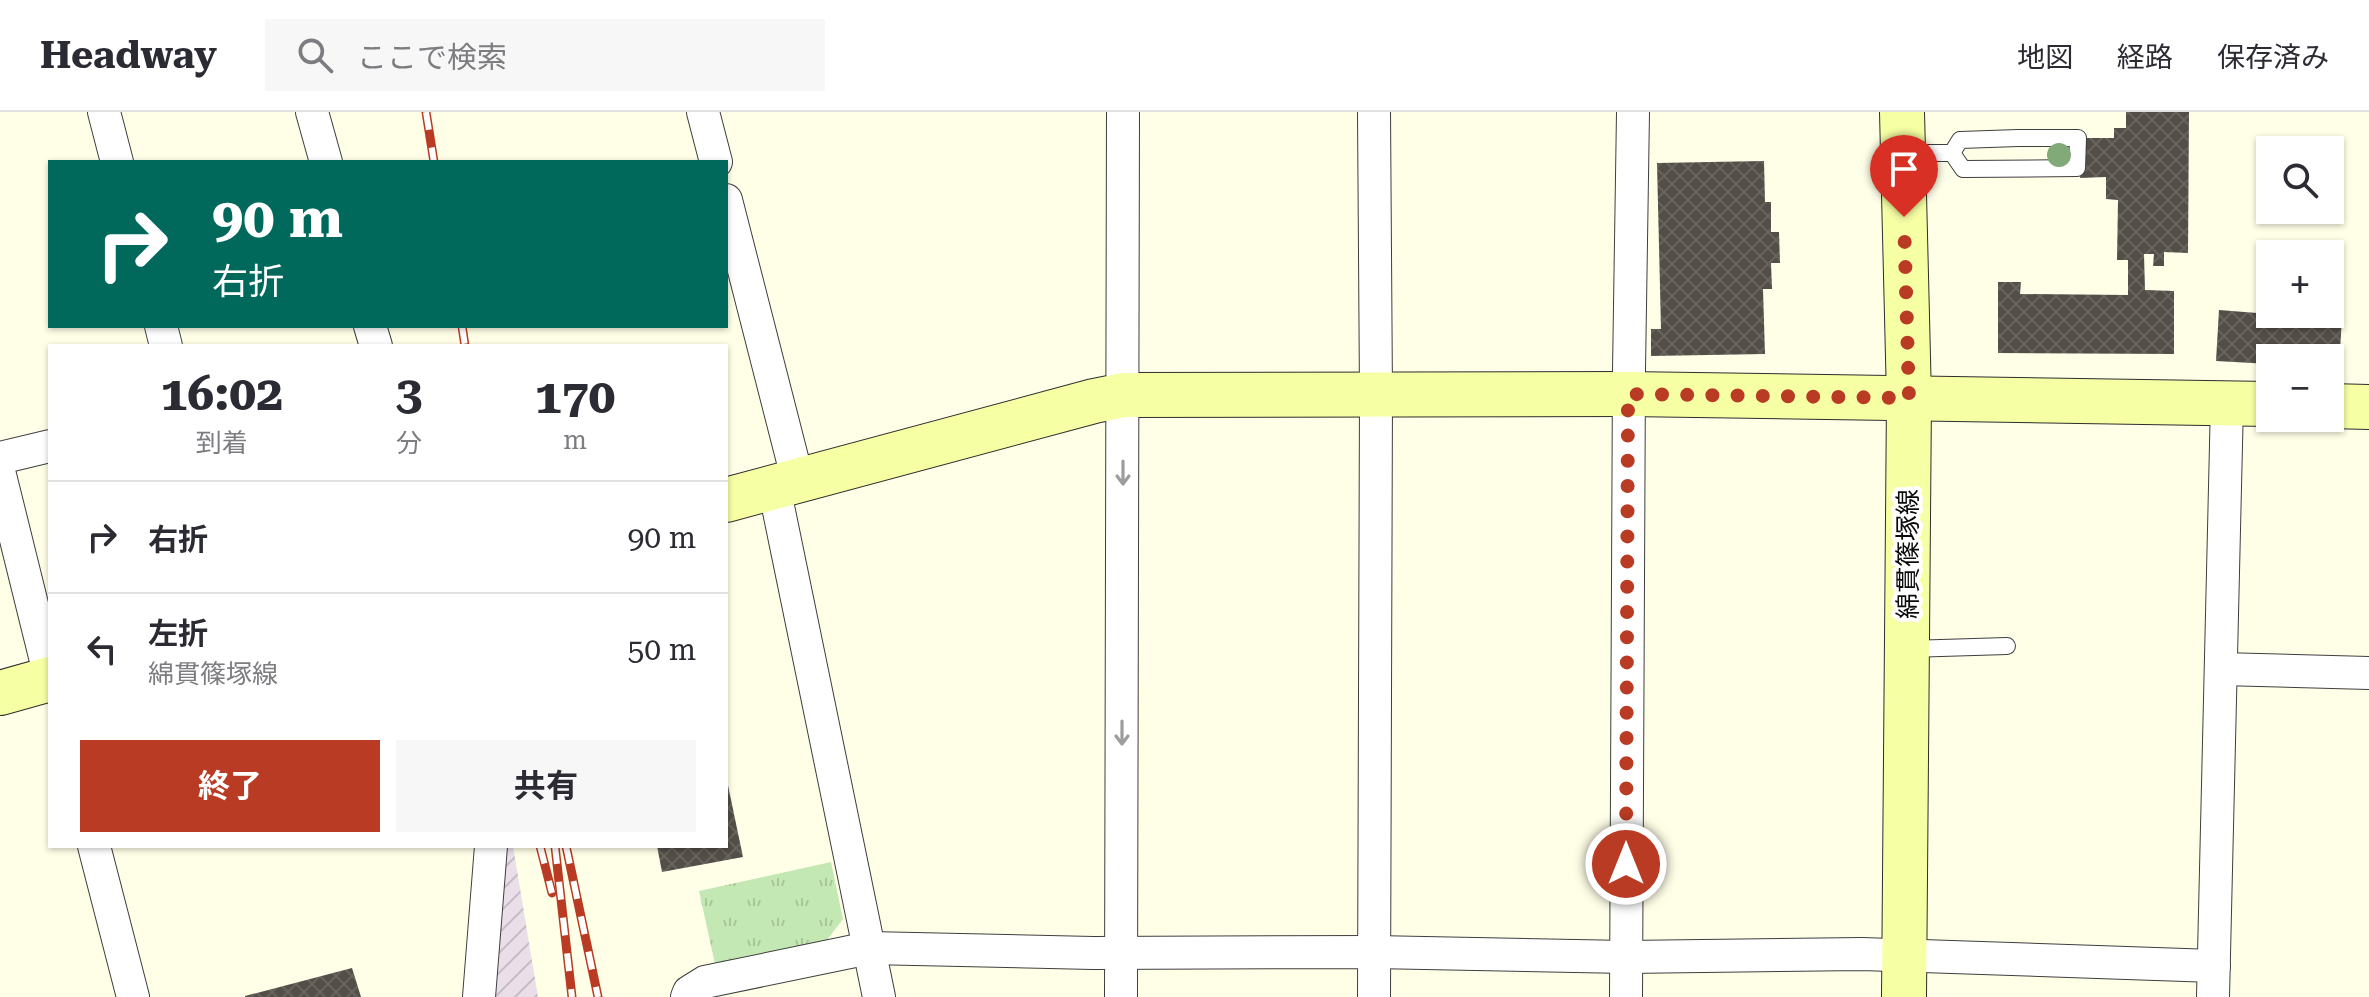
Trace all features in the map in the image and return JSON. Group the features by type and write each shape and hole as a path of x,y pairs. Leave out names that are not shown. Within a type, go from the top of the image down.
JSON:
{"street":[{"path":"104,112 116,160"},
{"path":"312,112 325,160"},
{"path":"703,112 715,160"},
{"path":"1121,997 1123,112"},
{"path":"1374,112 1374,997"},
{"path":"1626,997 1628,394 1633,112"},
{"name":"綿貫篠塚線","path":"1902,133 1909,398 1904,977"},
{"path":"728,209 786,484 879,997"},
{"path":"728,499 1124,395 1628,394 2256,403"},
{"path":"687,997 689,992 705,982 869,948 1626,957 1862,954 1904,977 2213,981 2227,402"},
{"path":"2344,406 2369,407"},
{"path":"0,458 48,446"},
{"path":"0,475 48,670"},
{"path":"2221,669 2369,673"},
{"path":"0,693 48,679"},
{"path":"95,848 133,997"},
{"path":"479,997 491,848"}],"lane":[{"path":"1902,133 1952,153 1963,169 2077,168 2078,138 1960,140 1952,153"},
{"path":"1907,649 2007,646"}],"shaded area":[{"path":"500,848 513,848 538,997 488,997"}],"green space":[{"path":"831,862 843,919 827,940 715,964 699,891"}],"building":[{"path":"2126,112 2189,112 2188,253 2164,252 2164,266 2153,266 2154,254 2144,254 2145,290 2174,291 2174,354 1998,353 1998,282 2021,282 2020,294 2128,295 2128,260 2117,260 2118,200 2106,199 2106,177 2080,178 2079,138 2114,138 2114,128 2126,128"},
{"path":"1764,161 1765,202 1771,202 1771,232 1779,232 1780,263 1771,263 1772,289 1763,289 1765,354 1651,356 1651,329 1661,329 1657,163"},
{"path":"2219,310 2256,313 2256,328 2341,328 2340,344 2256,344 2256,363 2216,361"},
{"path":"728,786 743,857 662,872 657,848 728,848"},
{"path":"352,968 361,997 245,997 245,996"}],"railway":[{"path":"426,112 434,160"},
{"path":"462,328 465,344"},
{"path":"541,848 552,893"},
{"path":"555,848 572,997"},
{"path":"566,848 598,997"}],"route":[{"path":"1626,864 1628,394 1909,398 1904,217"}]}
